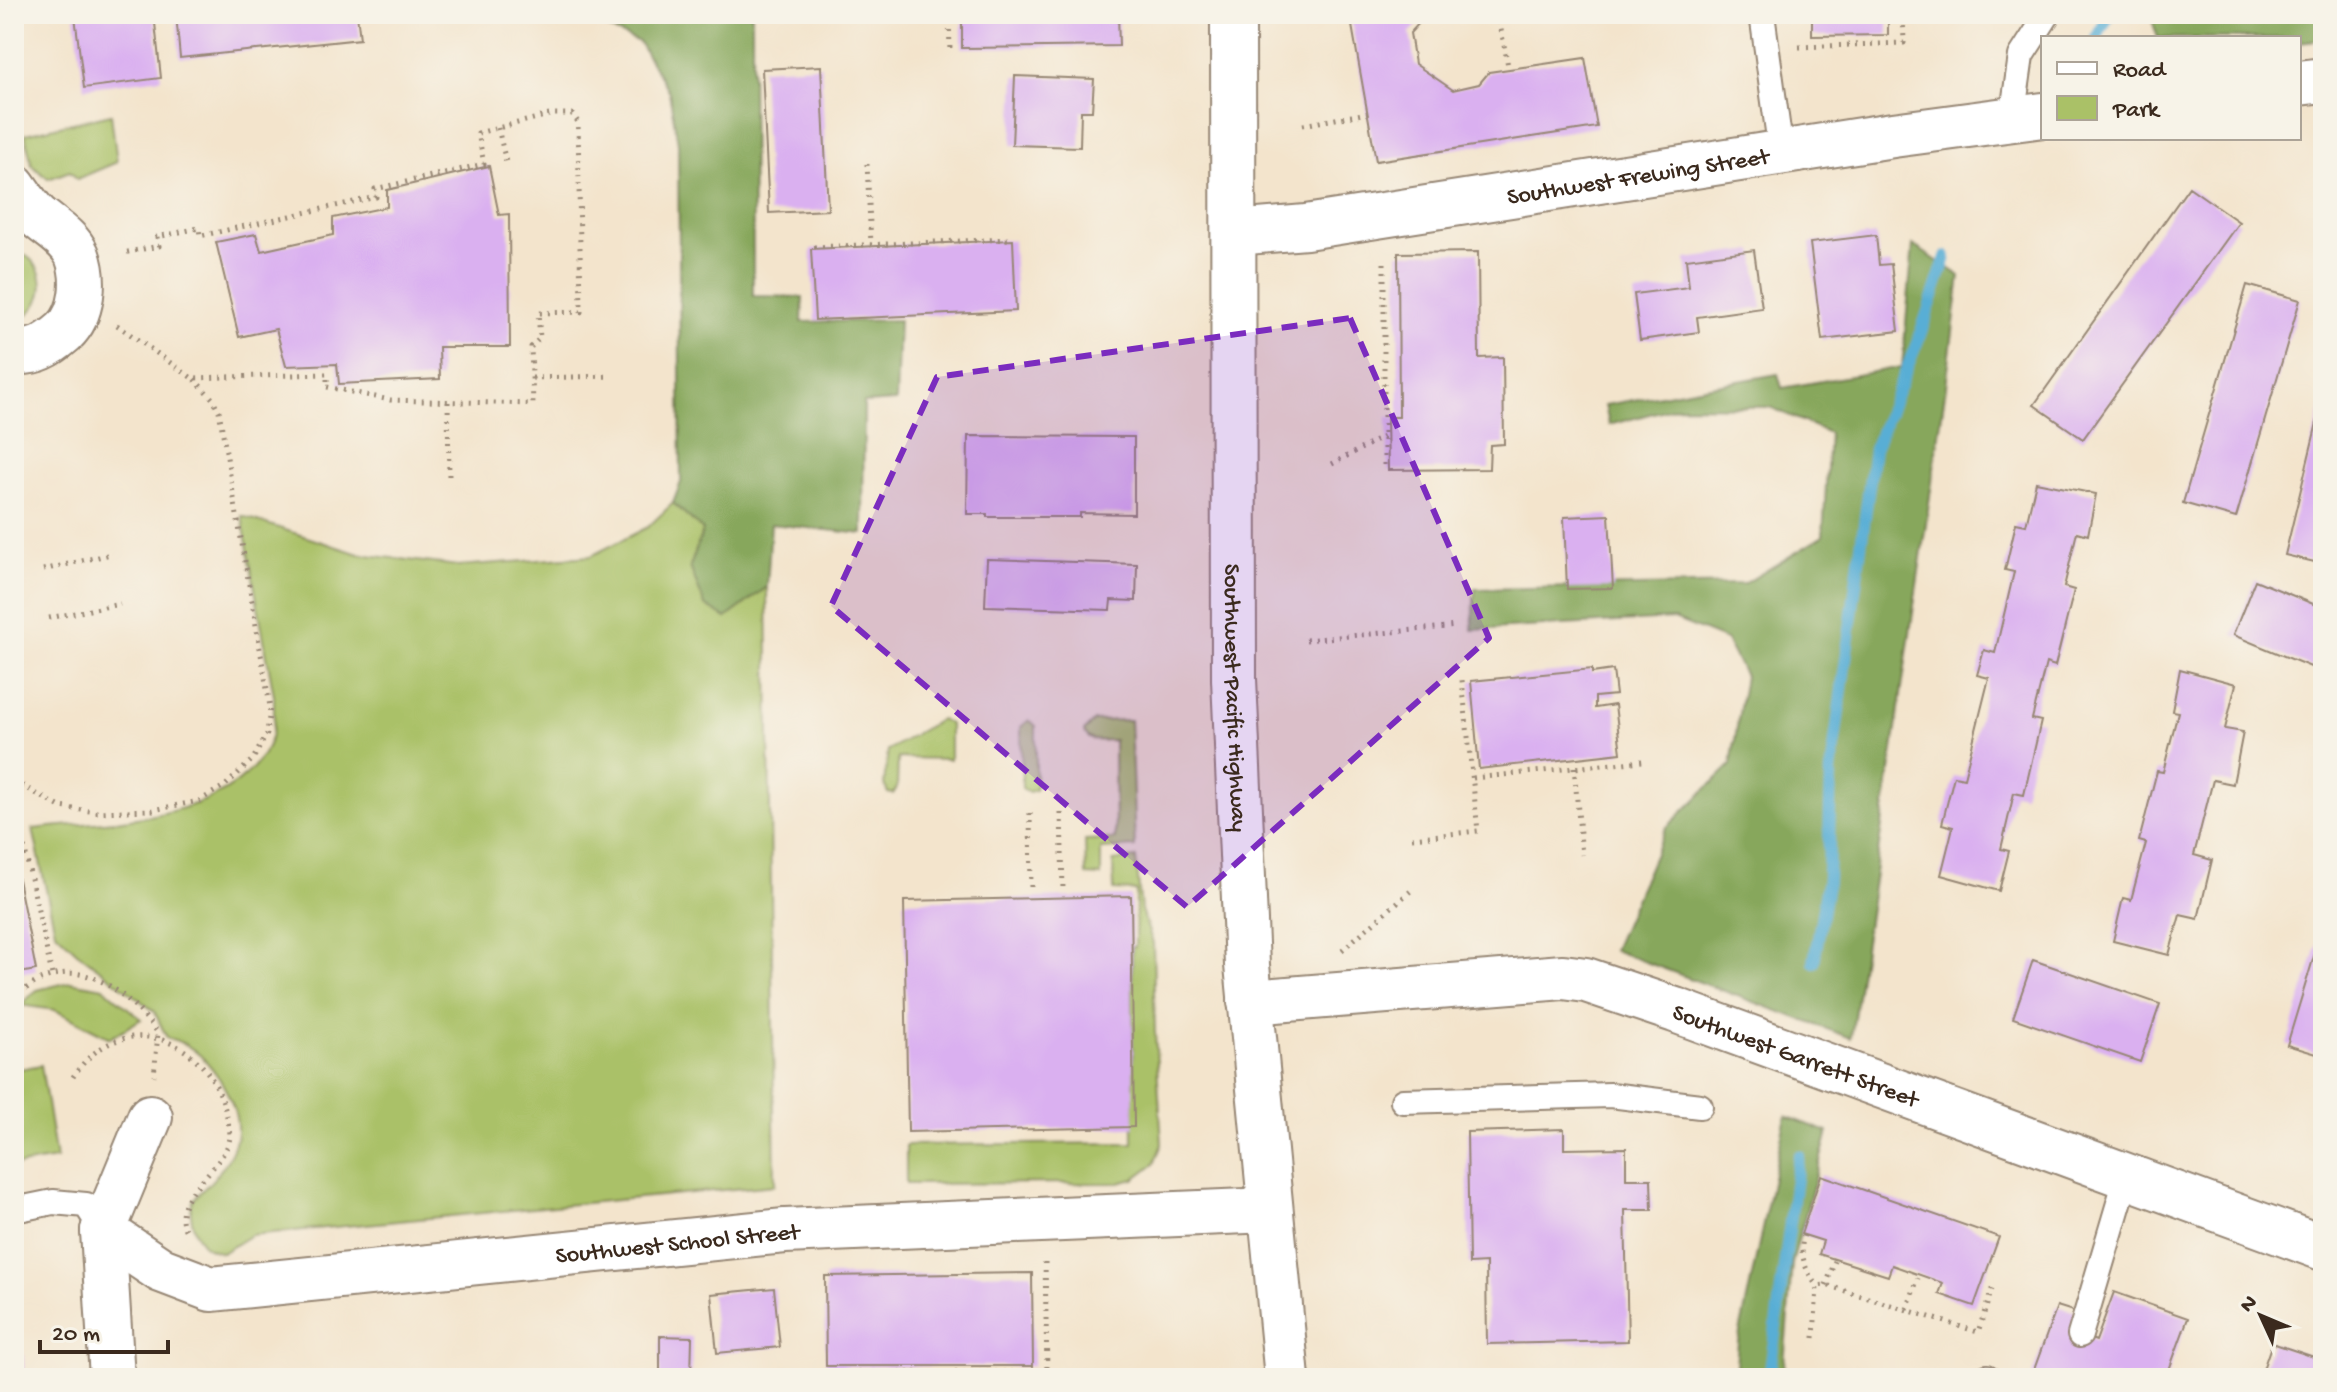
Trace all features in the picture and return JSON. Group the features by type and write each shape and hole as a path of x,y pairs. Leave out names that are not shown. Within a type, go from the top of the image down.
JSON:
{"main road":[{"name":"Southwest Pacific Highway","path":"1233,14 1234,679 1250,1002 1287,1378"},
{"path":"2301,83 2323,80"},
{"name":"Southwest Frewing Street","path":"1234,233 1306,227 2028,117"},
{"path":"14,186 35,215 63,237 76,255 81,303 69,327 50,345 26,353 14,351"},
{"name":"Southwest Garrett Street","path":"1250,1002 1563,977 1586,980 1702,1019 2323,1248"},
{"path":"112,1378 103,1231 150,1117"},
{"name":"Southwest School Street","path":"103,1231 161,1270 211,1289 785,1231 1270,1210"}],"lane":[{"path":"1762,14 1781,153"},
{"path":"2028,117 2021,56 2048,14"},
{"path":"1403,1101 1610,1095 1700,1106"},
{"path":"2080,1335 2127,1176"},
{"path":"14,1210 53,1202 86,1205 103,1231"}],"path":[{"path":"949,14 950,52"},
{"path":"1498,14 1508,66"},
{"path":"1766,48 1904,43 1903,14"},
{"path":"1303,125 1368,113"},
{"path":"117,249 120,254 159,246 157,237 199,228 200,236 376,197 375,189 484,164 478,133 553,114 572,114 578,122 581,312 538,313 540,338 531,347 533,404 390,400 327,387 327,374 192,378"},
{"path":"498,128 506,162"},
{"path":"867,164 871,244"},
{"path":"814,247 1010,239"},
{"path":"1384,263 1384,466"},
{"path":"14,771 23,786 60,807 96,812 153,810 199,801 226,785 253,759 267,734 270,707 219,411 213,399 192,378 115,323"},
{"path":"532,378 611,376"},
{"path":"448,402 449,478"},
{"path":"1332,464 1385,436"},
{"path":"43,570 111,554"},
{"path":"49,618 120,604"},
{"path":"1306,640 1457,626"},
{"path":"1412,838 1439,839 1478,831 1462,680"},
{"path":"1473,778 1643,761"},
{"path":"1574,767 1582,855"},
{"path":"14,788 23,786"},
{"path":"14,800 52,975"},
{"path":"1030,813 1031,890"},
{"path":"1061,813 1063,889"},
{"path":"1335,956 1414,888"},
{"path":"14,999 29,984 70,971 102,980 139,1007 158,1033 150,1117"},
{"path":"73,1077 83,1062 105,1044 130,1035 187,1049 219,1086 230,1138 221,1159 192,1191 183,1207 183,1226 188,1234"},
{"path":"827,1373 1024,1375 1047,1372 1044,1220"},
{"path":"1804,1235 1801,1244 1807,1274 1817,1286 1814,1338"},
{"path":"1826,1285 1835,1261"},
{"path":"1907,1309 1918,1278"},
{"path":"1817,1286 1826,1285 1978,1332 1993,1286"}],"highlighted area":[{"path":"1350,318 1489,638 1187,907 831,606 937,377"}],"green space":[{"path":"608,14 752,14 753,296 803,297 802,322 899,320 896,401 864,403 863,534 771,524 767,587 726,618 705,605 690,567 703,530 673,503 681,482 678,143 669,92 639,42 604,27"},
{"path":"2150,14 2323,14 2323,39 2301,42 2301,36 2157,36"},
{"path":"111,114 117,162 77,179 70,171 48,179 32,165 25,134"},
{"path":"1913,245 1960,276 1851,1038 1613,950 1666,828 1731,765 1745,676 1726,640 1674,619 1472,630 1475,589 1744,584 1823,536 1829,433 1770,407 1679,406 1609,425 1605,405 1778,374 1782,388 1902,367"},
{"path":"14,251 35,264 42,286 35,307 14,321"},
{"path":"673,503 703,530 690,567 726,618 767,587 775,1185 251,1235 222,1253 207,1247 195,1231 191,1206 224,1165 236,1141 233,1105 219,1078 203,1058 183,1043 167,1038 154,1011 77,952 55,931 33,829 130,819 197,803 226,790 250,771 268,745 273,728 274,696 242,516 359,554 458,566 591,556 648,527"},
{"path":"941,719 950,725 950,759 898,758 897,788 893,794 888,793 884,784 888,750"},
{"path":"1029,720 1036,726 1036,785 1035,790 1029,792 1022,788 1021,727"},
{"path":"1130,720 1135,847 1101,849 1101,876 1086,875 1085,840 1115,839 1114,740 1093,740 1084,731 1094,721"},
{"path":"1136,858 1141,910 1153,943 1162,1144 1154,1164 1134,1179 1119,1183 906,1184 906,1145 1133,1143 1132,947 1135,947 1136,891 1114,890 1113,861"},
{"path":"70,982 104,988 141,1019 110,1038 55,1010 20,1005 37,990"},
{"path":"41,1065 56,1159 14,1166 14,1070"},
{"path":"1786,1116 1828,1132 1792,1263 1783,1378 1735,1378 1738,1342"}],"building":[{"path":"154,14 161,78 84,88 75,16"},
{"path":"176,14 357,14 360,39 180,58"},
{"path":"962,14 1118,14 1119,46 962,48"},
{"path":"1350,14 1419,14 1421,21 1410,33 1415,64 1453,90 1479,84 1489,72 1585,58 1597,127 1376,161"},
{"path":"1812,14 1888,14 1888,35 1812,36"},
{"path":"821,66 828,210 769,213 762,69"},
{"path":"1015,76 1094,79 1092,111 1081,111 1080,147 1012,145"},
{"path":"489,166 499,215 509,214 510,347 439,347 440,379 339,384 337,364 286,366 276,329 239,337 216,242 256,234 261,251 333,235 333,218 387,207 387,190"},
{"path":"2189,187 2239,222 2083,439 2034,405"},
{"path":"1876,235 1879,265 1891,264 1899,331 1822,340 1810,243"},
{"path":"1013,240 1016,311 815,320 811,249"},
{"path":"1754,250 1762,308 1697,317 1699,332 1640,340 1634,294 1689,287 1686,259"},
{"path":"1478,252 1479,358 1503,357 1504,444 1490,445 1489,469 1388,470 1387,417 1399,417 1398,253"},
{"path":"2247,285 2300,300 2236,518 2183,503"},
{"path":"2323,402 2323,564 2285,555"},
{"path":"968,436 1134,437 1134,514 987,517 987,514 967,514"},
{"path":"2036,482 2096,494 2088,535 2077,532 2064,587 2074,590 2055,666 2046,663 2032,719 2041,721 2024,795 2014,793 2001,849 2009,851 1999,891 1941,875 1953,827 1942,824 1954,776 1964,778 1989,678 1977,675 1984,650 1995,653 2014,572 2005,570 2016,523 2026,525"},
{"path":"1609,515 1613,588 1567,589 1564,517"},
{"path":"987,559 1137,564 1136,601 1111,600 1110,610 985,606"},
{"path":"2255,580 2323,608 2323,672 2233,635"},
{"path":"1592,669 1592,673 1613,670 1616,695 1595,697 1595,708 1615,705 1621,753 1479,769 1471,681"},
{"path":"2180,669 2236,684 2225,729 2243,732 2233,784 2213,780 2194,855 2212,860 2198,919 2180,915 2169,955 2113,941 2123,898 2131,900 2146,843 2139,841 2157,771 2163,772 2178,712 2172,711"},
{"path":"14,859 36,970 14,974"},
{"path":"1131,896 1134,1127 908,1132 904,901"},
{"path":"2323,930 2323,1056 2287,1045"},
{"path":"2033,960 2160,1004 2140,1062 2013,1018"},
{"path":"1564,1129 1564,1149 1626,1148 1626,1179 1651,1179 1652,1210 1625,1210 1628,1341 1487,1344 1486,1263 1469,1264 1467,1132"},
{"path":"1821,1175 1999,1237 1974,1306 1939,1294 1943,1283 1892,1265 1888,1276 1819,1254 1823,1241 1801,1234"},
{"path":"1032,1273 1033,1366 826,1366 825,1276"},
{"path":"774,1288 780,1347 717,1353 711,1294"},
{"path":"2114,1292 2188,1318 2166,1378 2031,1378 2057,1306 2076,1312 2080,1335 2096,1341"},
{"path":"660,1336 692,1337 691,1378 660,1378"},
{"path":"2272,1343 2323,1360 2323,1378 2260,1378"},
{"path":"23,1354 25,1378 14,1378 14,1355"}],"waterway":[{"path":"2097,36 2110,14"},
{"path":"1814,962 1828,878 1831,771 1874,449 1919,338 1946,257"},
{"path":"1769,1378 1799,1156"}]}
